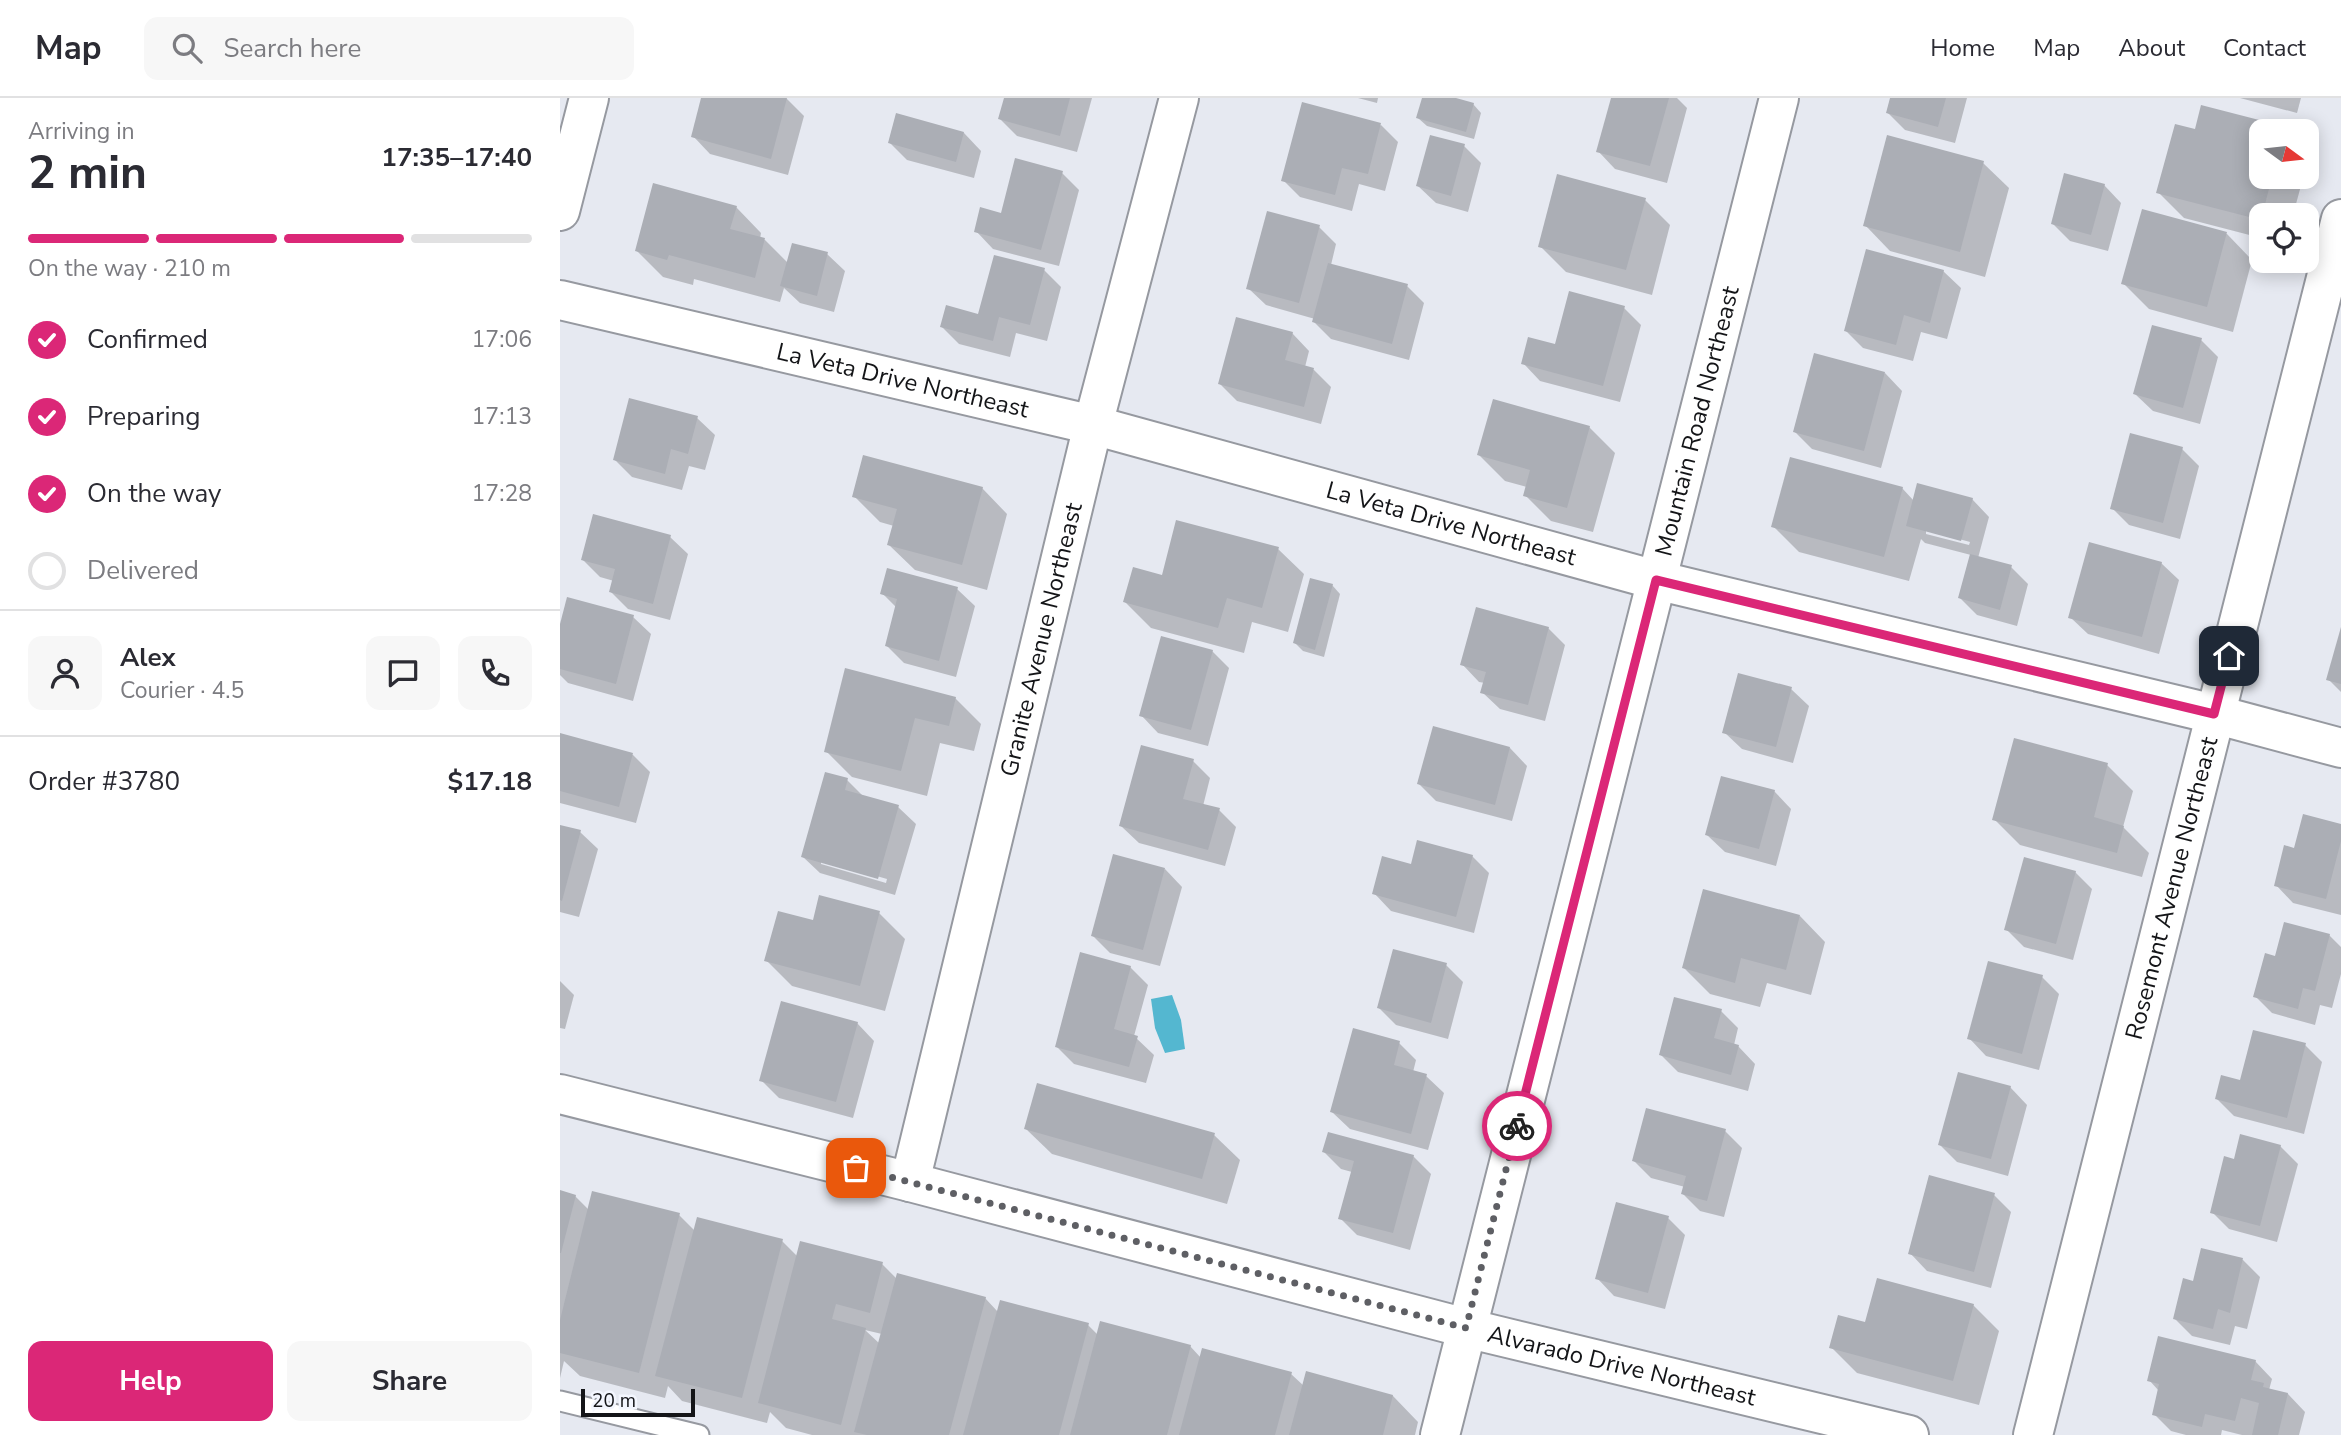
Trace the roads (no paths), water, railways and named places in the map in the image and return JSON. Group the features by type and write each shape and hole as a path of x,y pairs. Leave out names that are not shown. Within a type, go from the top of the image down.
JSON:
{"street":[{"path":"560,211 589,98"},
{"name":"Granite Avenue Northeast","path":"910,1182 1093,425 1179,98"},
{"name":"Mountain Road Northeast","path":"1440,1435 1779,98"},
{"name":"Rosemont Avenue Northeast","path":"2033,1435 2341,219"},
{"name":"La Veta Drive Northeast","path":"560,300 1093,425 1656,580 2214,714 2341,748"},
{"name":"Alvarado Drive Northeast","path":"560,1094 910,1182 1466,1328 1909,1435"}],"lane":[{"path":"560,1401 699,1435"}],"water":[{"path":"1172,995 1181,1020 1185,1049 1165,1053 1155,1028 1151,999"}]}
